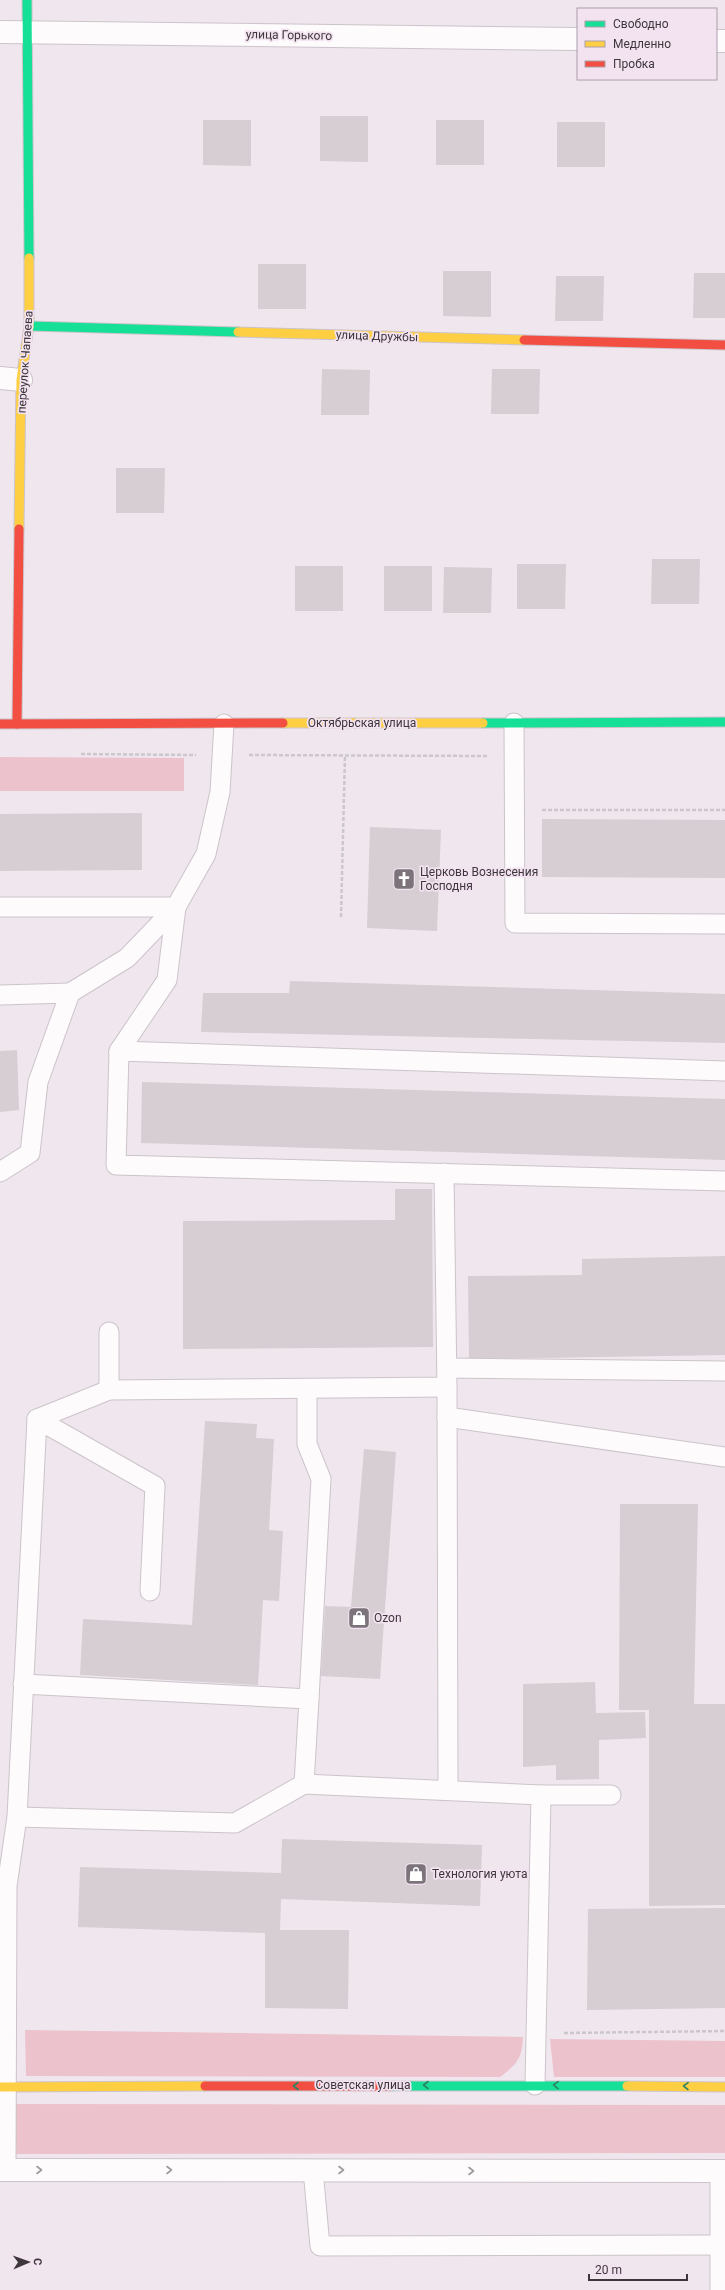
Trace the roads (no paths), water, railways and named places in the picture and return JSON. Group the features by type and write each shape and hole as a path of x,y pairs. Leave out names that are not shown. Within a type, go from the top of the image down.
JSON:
{"street":[{"name":"переулок Чапаева","path":"17,724 11,379 29,326 27,0"},
{"name":"улица Горького","path":"0,32 577,39"},
{"name":"улица Дружбы","path":"29,326 725,345"},
{"name":"Октябрьская улица","path":"0,724 725,722"},
{"name":"Советская улица","path":"3,2087 535,2085 725,2087"},
{"path":"3,2170 722,2171"}],"lane":[{"path":"514,723 516,810 515,923 725,924"},
{"path":"0,995 70,993 127,958 176,907 206,854 220,792 224,724"},
{"path":"0,907 176,907"},
{"path":"176,907 167,980 119,1051 116,1165 725,1181"},
{"path":"0,1172 30,1153 38,1082 70,993"},
{"path":"119,1051 725,1071"},
{"path":"444,1173 447,1368 448,1790"},
{"path":"109,1332 109,1390"},
{"path":"447,1368 725,1371"},
{"path":"37,1419 109,1390 447,1387"},
{"path":"304,1784 320,1479 307,1444 307,1389"},
{"path":"447,1417 725,1457"},
{"path":"37,1419 155,1486 150,1591"},
{"path":"3,2170 4,1886 17,1817 37,1419"},
{"path":"24,1684 309,1699"},
{"path":"17,1817 235,1823 304,1784 541,1795 611,1795"},
{"path":"535,2085 541,1795"},
{"path":"313,2170 320,2246 720,2245"},
{"path":"720,2290 722,2171"}],"place":[{"name":"Церковь Вознесения Господня","path":"404,879"},
{"name":"Ozon","path":"359,1618"},
{"name":"Технология уюта","path":"416,1874"}]}
